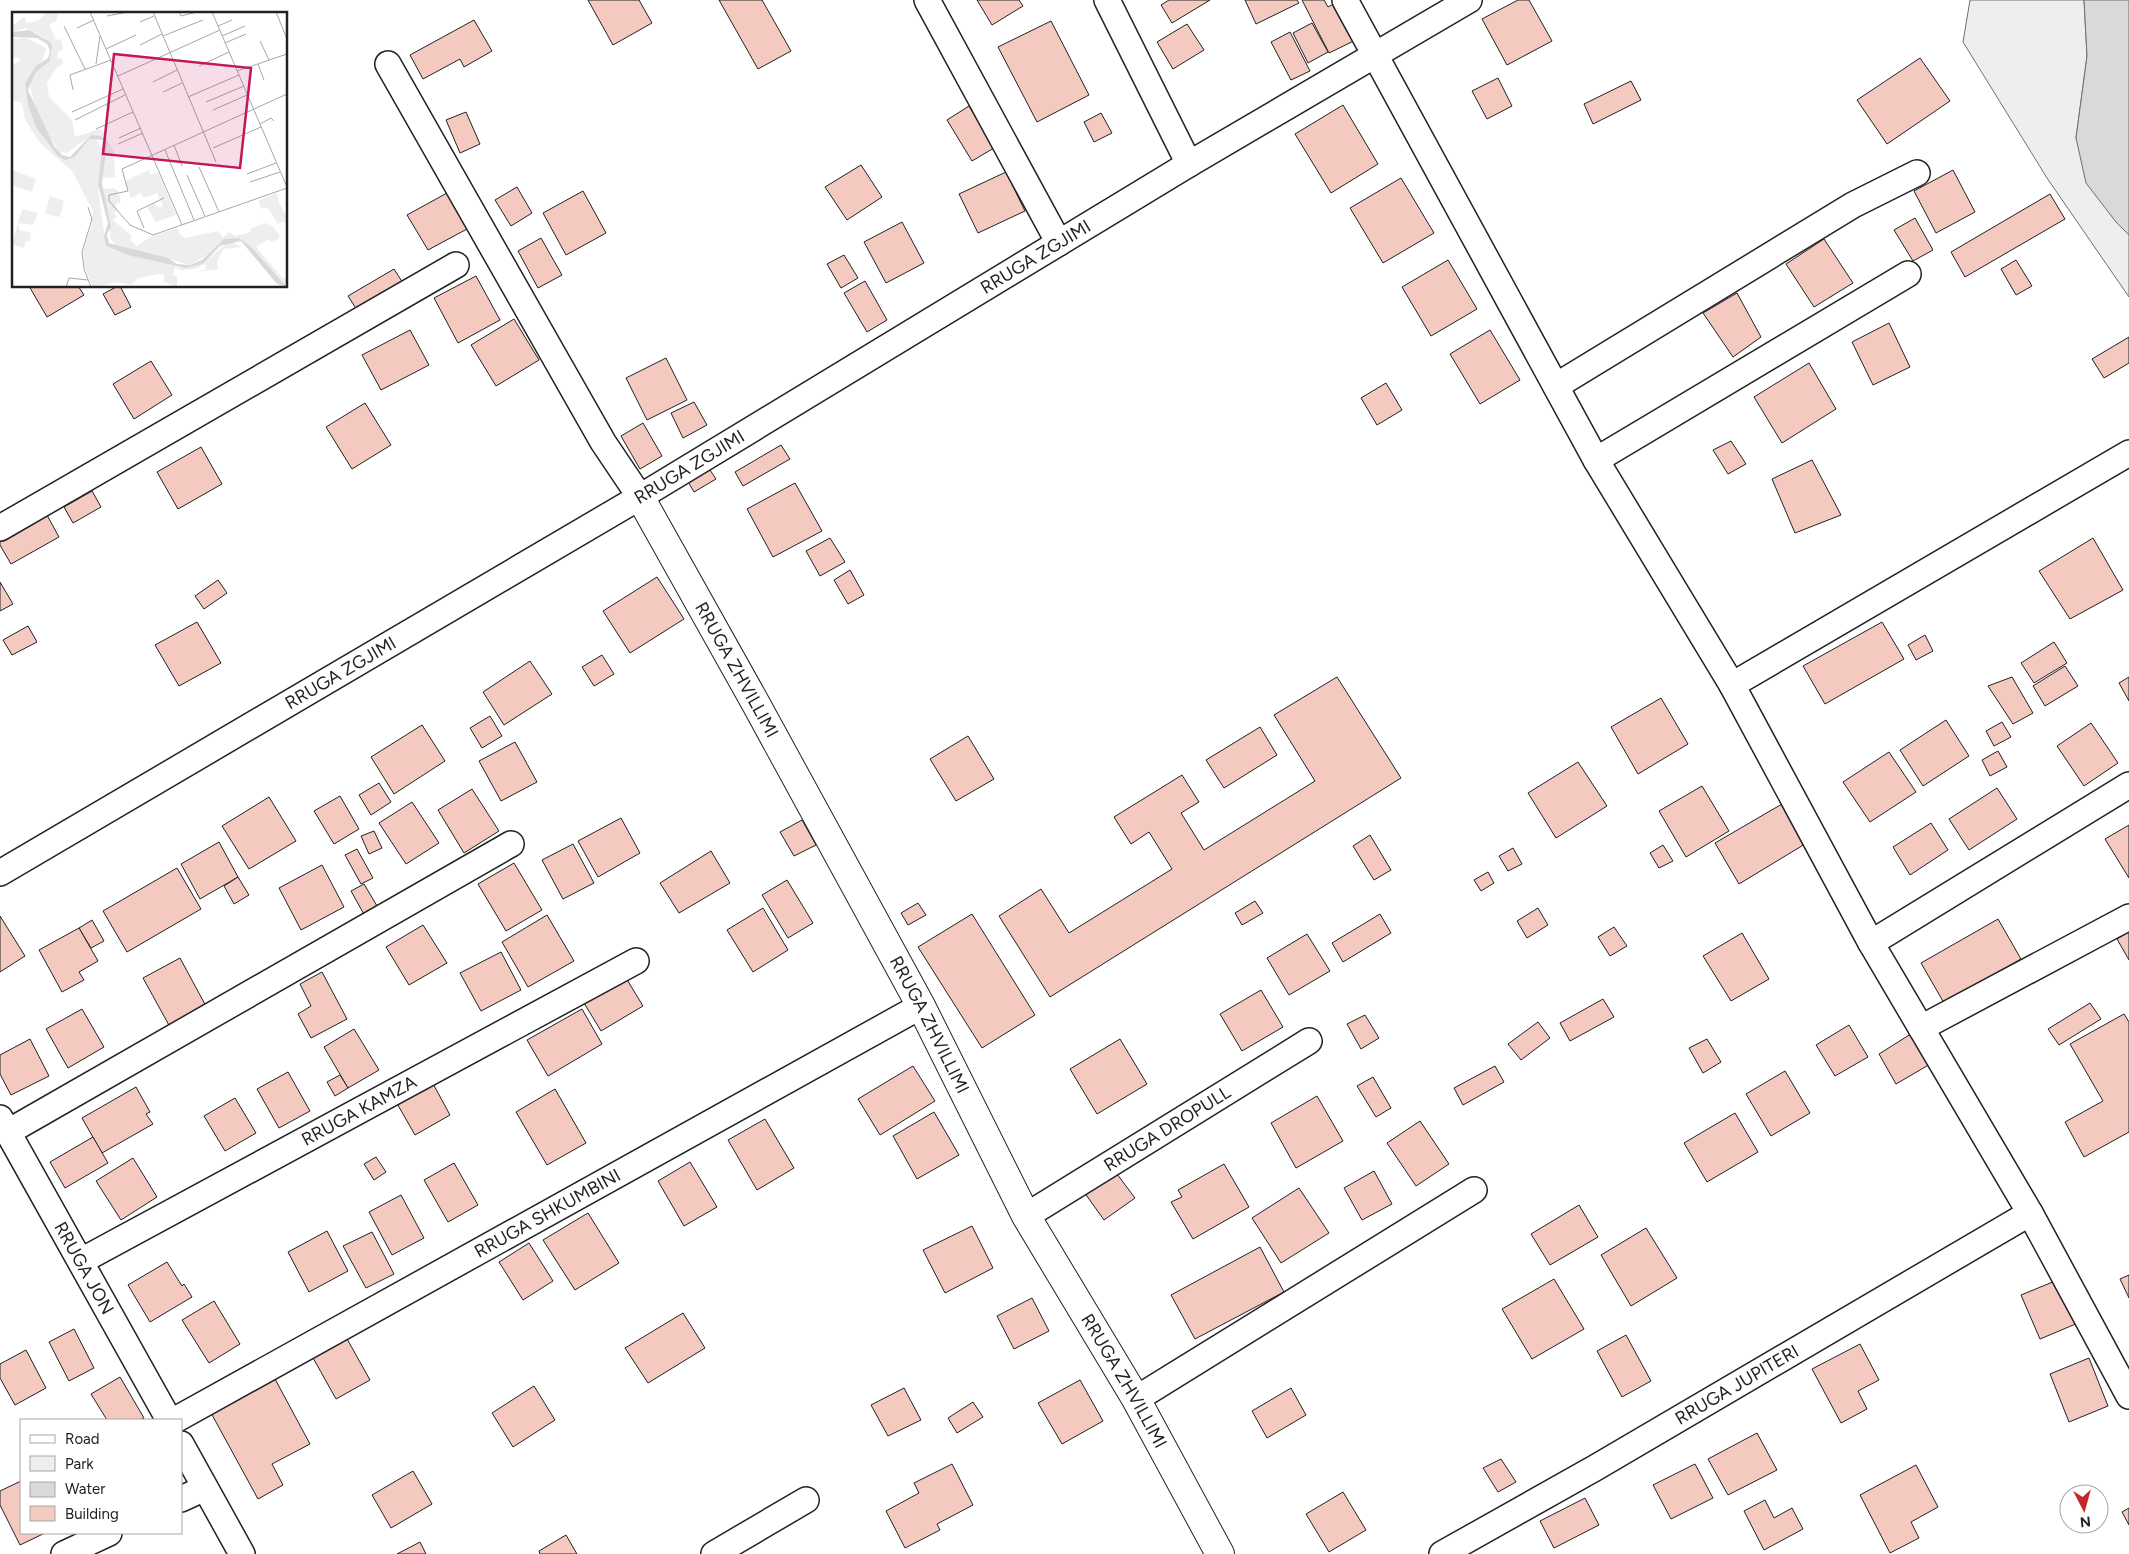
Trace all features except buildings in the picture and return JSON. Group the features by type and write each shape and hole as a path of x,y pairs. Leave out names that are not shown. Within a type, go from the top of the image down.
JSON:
{"street":[{"path":"927,0 1059,243"},
{"path":"1107,0 1189,164"},
{"path":"1345,0 1596,460 1732,685 1871,943 2030,1213 2129,1396"},
{"name":"RRUGA ZGJIMI","path":"0,873 640,497 1189,164 1469,0"},
{"path":"388,64 603,442 640,497"},
{"path":"1556,386 1852,205 1917,173"},
{"path":"0,528 456,265"},
{"path":"1596,460 1908,274"},
{"path":"1732,685 2129,453"},
{"name":"RRUGA ZHVILLIMI","path":"640,497 756,704 921,1006 1026,1216 1136,1400 1220,1554"},
{"path":"1871,943 2129,785"},
{"path":"4,1125 511,844"},
{"path":"1921,1028 2129,917"},
{"name":"RRUGA KAMZA","path":"81,1261 636,961"},
{"name":"RRUGA SHKUMBINI","path":"177,1419 921,1006"},
{"name":"RRUGA DROPULL","path":"1026,1216 1310,1042"},
{"name":"RRUGA JON","path":"4,1125 168,1419"},
{"path":"1136,1400 1474,1190"},
{"name":"RRUGA JUPITERI","path":"1442,1554 1594,1468 2030,1213"},
{"path":"182,1446 242,1554"},
{"path":"182,1499 205,1488"},
{"path":"714,1554 806,1500"},
{"path":"64,1554 107,1534"}],"green space":[{"path":"1970,0 2084,0 2087,56 2076,138 2116,222 2129,235 2129,297 2047,178 1963,42"}],"water":[{"path":"2084,0 2129,0 2129,235 2116,222 2086,183 2076,138 2087,56"}]}
